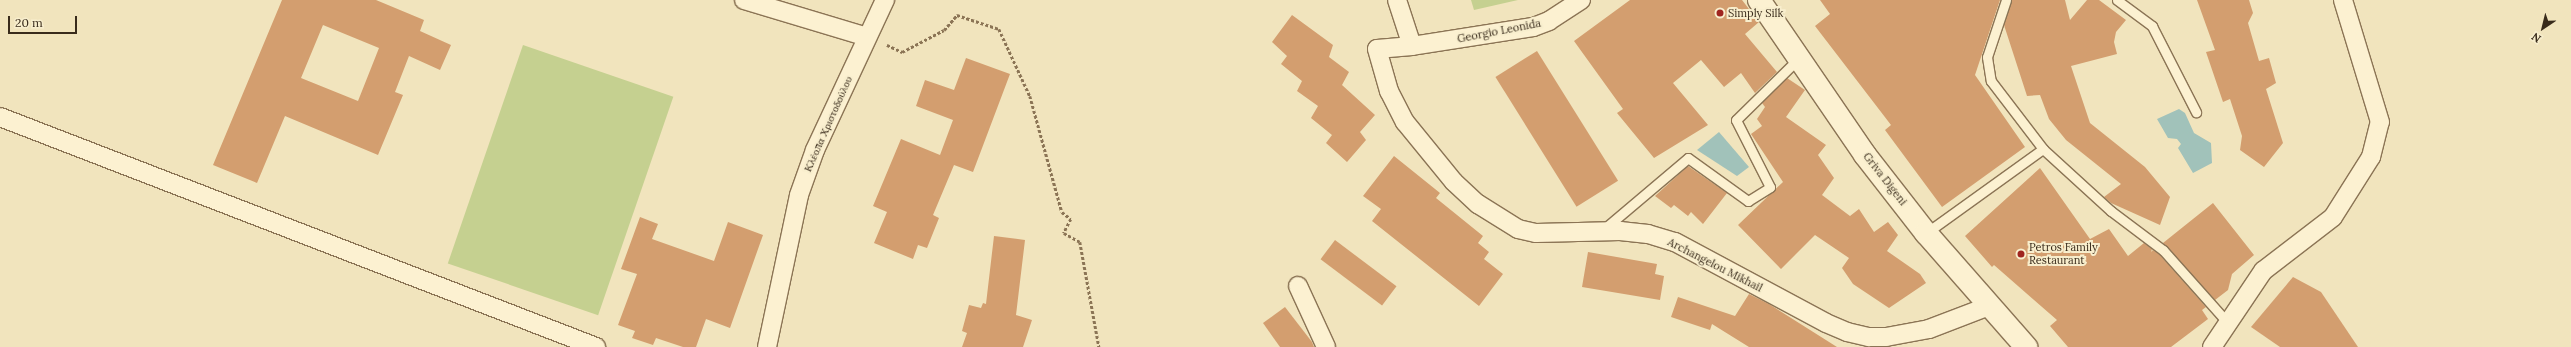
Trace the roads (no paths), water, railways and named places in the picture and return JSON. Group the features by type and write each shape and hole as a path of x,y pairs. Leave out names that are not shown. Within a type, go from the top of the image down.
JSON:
{"main road":[{"name":"Griva Digeni","path":"1759,0 1865,155 1926,233 2026,347"}],"street":[{"path":"744,0 867,37"},
{"name":"Κλέοπα Χριστοδούλου","path":"767,347 799,195 815,150 885,0"},
{"path":"1397,0 1412,46"},
{"name":"Georgio Leonida","path":"1378,49 1412,46 1533,27 1548,21 1581,0"},
{"path":"2212,347 2263,271 2333,217 2371,157 2380,122 2343,0"},
{"name":"Archangelou Mikhail","path":"1378,49 1389,91 1405,122 1454,182 1478,204 1518,229 1536,233 1601,232 1648,234 1675,242 1826,323 1847,332 1869,337 1886,337 1929,329 1989,306"},
{"path":"0,117 596,347"},
{"path":"1298,286 1326,347"}],"lane":[{"path":"2006,0 1987,57 1991,81 2043,149 2110,211 2163,250 2228,323"},
{"path":"2117,0 2152,26 2196,112"},
{"path":"1601,232 1688,158 1748,201 1770,187 1736,120 1798,59"},
{"path":"1926,233 2043,149"}],"water":[{"path":"2179,109 2185,113 2194,133 2211,143 2212,163 2193,173 2178,148 2181,144 2177,139 2168,138 2157,119"},
{"path":"1719,132 1749,167 1737,176 1697,150"}],"place":[{"name":"Simply Silk","path":"1720,13"},
{"name":"Petros Family Restaurant","path":"2021,254"}]}
